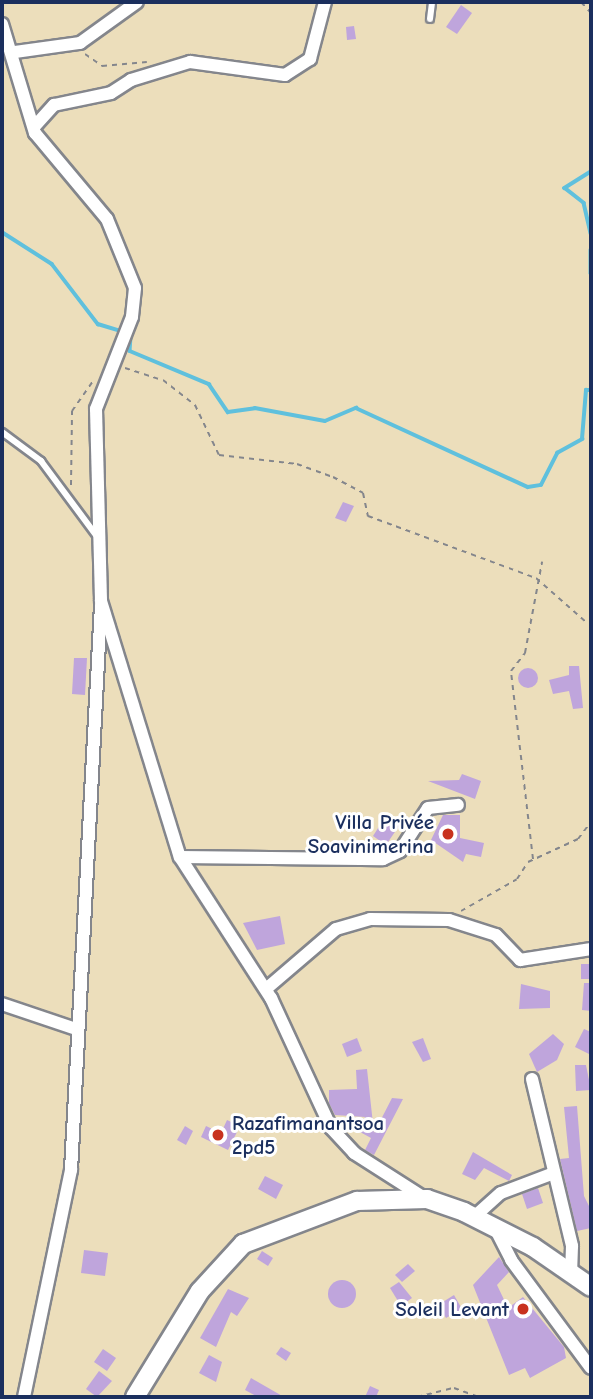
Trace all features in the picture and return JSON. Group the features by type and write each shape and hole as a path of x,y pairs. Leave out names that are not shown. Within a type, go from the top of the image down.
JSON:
{"main road":[{"path":"135,1397 200,1291 243,1244 357,1201 427,1199 494,1226 591,1287"}],"street":[{"path":"15,52 80,43 137,2"},
{"path":"34,127 54,105 111,93 131,80 190,62 285,75 310,59 325,2"},
{"path":"2,24 15,52 34,127 107,219 135,288 132,317 96,409 103,549 76,1028 71,1170 24,1397"},
{"path":"101,601 180,857 266,989 331,1128 354,1153 427,1199"},
{"path":"180,857 383,859 400,851 428,808 458,805"},
{"path":"266,989 302,953 347,924 449,920 496,935 520,960 591,949"},
{"path":"2,1004 76,1028"},
{"path":"532,1079 572,1247 571,1272"},
{"path":"474,1217 501,1194 554,1172"},
{"path":"494,1226 511,1260 591,1368"}],"lane":[{"path":"430,19 432,2"},
{"path":"2,432 41,461 69,496 103,549"}],"path":[{"path":"581,2 591,13"},
{"path":"80,43 87,60 102,66 157,62"},
{"path":"69,496 72,411 95,377 131,366 163,380 195,405 219,455 297,464 333,477 363,493 368,516 536,578 585,621"},
{"path":"533,859 511,671 525,653 536,578 542,562"},
{"path":"449,920 517,879 533,859 578,839 591,822"},
{"path":"417,1397 454,1388 479,1397"}],"building":[{"path":"461,5 472,13 457,34 446,27"},
{"path":"354,26 356,39 347,40 346,27"},
{"path":"343,502 354,506 346,522 335,518"},
{"path":"74,658 87,658 85,695 72,694"},
{"path":"569,666 579,666 583,708 573,709 569,691 553,694 549,680 569,675"},
{"path":"528,668 535,671 538,678 535,685 528,688 521,685 518,678 521,671"},
{"path":"462,774 481,781 475,799 428,781 459,780"},
{"path":"387,814 401,823 386,845 373,836"},
{"path":"443,815 460,815 460,838 484,843 481,857 466,854 463,862 431,840"},
{"path":"280,916 285,944 257,950 243,923"},
{"path":"581,964 591,964 591,979 581,979"},
{"path":"584,983 591,983 591,1011 582,1010"},
{"path":"521,984 550,991 550,1008 519,1009"},
{"path":"584,1029 591,1032 591,1055 575,1047"},
{"path":"553,1034 564,1044 557,1060 537,1072 529,1054"},
{"path":"357,1038 362,1051 347,1057 342,1044"},
{"path":"423,1038 431,1059 423,1062 412,1042"},
{"path":"575,1065 586,1065 591,1090 576,1091"},
{"path":"367,1069 374,1133 392,1098 403,1099 374,1155 365,1150 371,1138 360,1132 365,1117 335,1115 329,1103 329,1090 357,1089 356,1070"},
{"path":"577,1106 584,1196 591,1210 591,1228 577,1231 560,1159 569,1158 564,1107"},
{"name":"Razafimanantsoa 2pd5","path":"227,1120 240,1126 228,1150 201,1137 206,1126 221,1133"},
{"path":"185,1126 193,1131 186,1145 177,1140"},
{"path":"473,1152 512,1175 509,1181 484,1168 475,1180 462,1174"},
{"path":"265,1176 283,1185 276,1199 258,1189"},
{"path":"538,1188 543,1203 527,1209 522,1194"},
{"path":"84,1250 108,1253 105,1276 81,1273"},
{"path":"262,1251 273,1258 268,1266 257,1259"},
{"path":"499,1257 509,1272 497,1285 508,1308 523,1297 564,1347 566,1358 530,1378 525,1368 509,1375 473,1285"},
{"path":"408,1264 415,1271 402,1282 395,1275"},
{"path":"342,1280 352,1284 356,1294 352,1304 342,1308 332,1304 328,1294 332,1284"},
{"path":"399,1282 412,1298 401,1306 390,1288"},
{"path":"228,1289 249,1298 237,1316 231,1312 216,1347 200,1338"},
{"path":"454,1295 462,1309 446,1318 438,1305"},
{"path":"281,1347 291,1353 286,1361 276,1354"},
{"path":"103,1349 116,1358 107,1371 94,1362"},
{"path":"209,1355 222,1362 216,1382 199,1373"},
{"path":"99,1371 112,1381 97,1397 86,1389"},
{"path":"251,1378 284,1397 258,1397 245,1390"},
{"path":"370,1386 379,1390 376,1397 365,1397"}],"waterway":[{"path":"591,172 565,188 584,203 591,233"},
{"path":"2,232 52,264 98,324 121,331"},
{"path":"591,250 591,273"},
{"path":"131,337 130,351 209,384 228,412 255,408 325,421 356,408 528,487 541,485 557,453 582,439 586,390 591,390"}],"place":[{"name":"Villa Privée Soavinimerina","path":"448,834"},
{"name":"Razafimanantsoa 2pd5","path":"218,1135"},
{"name":"Soleil Levant","path":"523,1309"}]}
